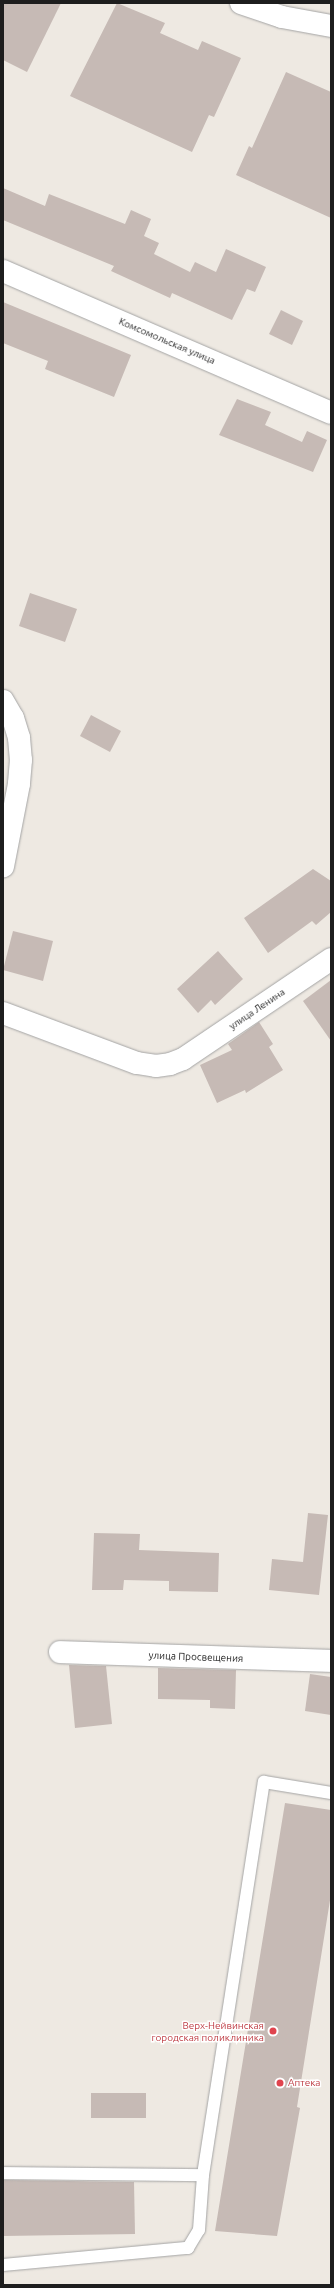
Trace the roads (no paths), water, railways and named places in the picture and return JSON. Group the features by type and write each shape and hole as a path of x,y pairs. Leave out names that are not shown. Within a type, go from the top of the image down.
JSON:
{"street":[{"path":"241,3 282,17 331,26"},
{"name":"Комсомольская улица","path":"3,271 331,413"},
{"path":"3,701 13,718 19,738 21,760 20,784 3,866"},
{"name":"улица Ленина","path":"3,1012 137,1063 156,1066 183,1059 331,959"},
{"name":"улица Просвещения","path":"60,1652 331,1661"}],"lane":[{"path":"3,2265 188,2248 199,2230 203,2175 264,1782 331,1793"},
{"path":"3,2174 203,2175"}],"place":[{"name":"Верх-Нейвинская городская поликлиника","path":"273,2031"},
{"name":"Аптека","path":"280,2083"}]}
